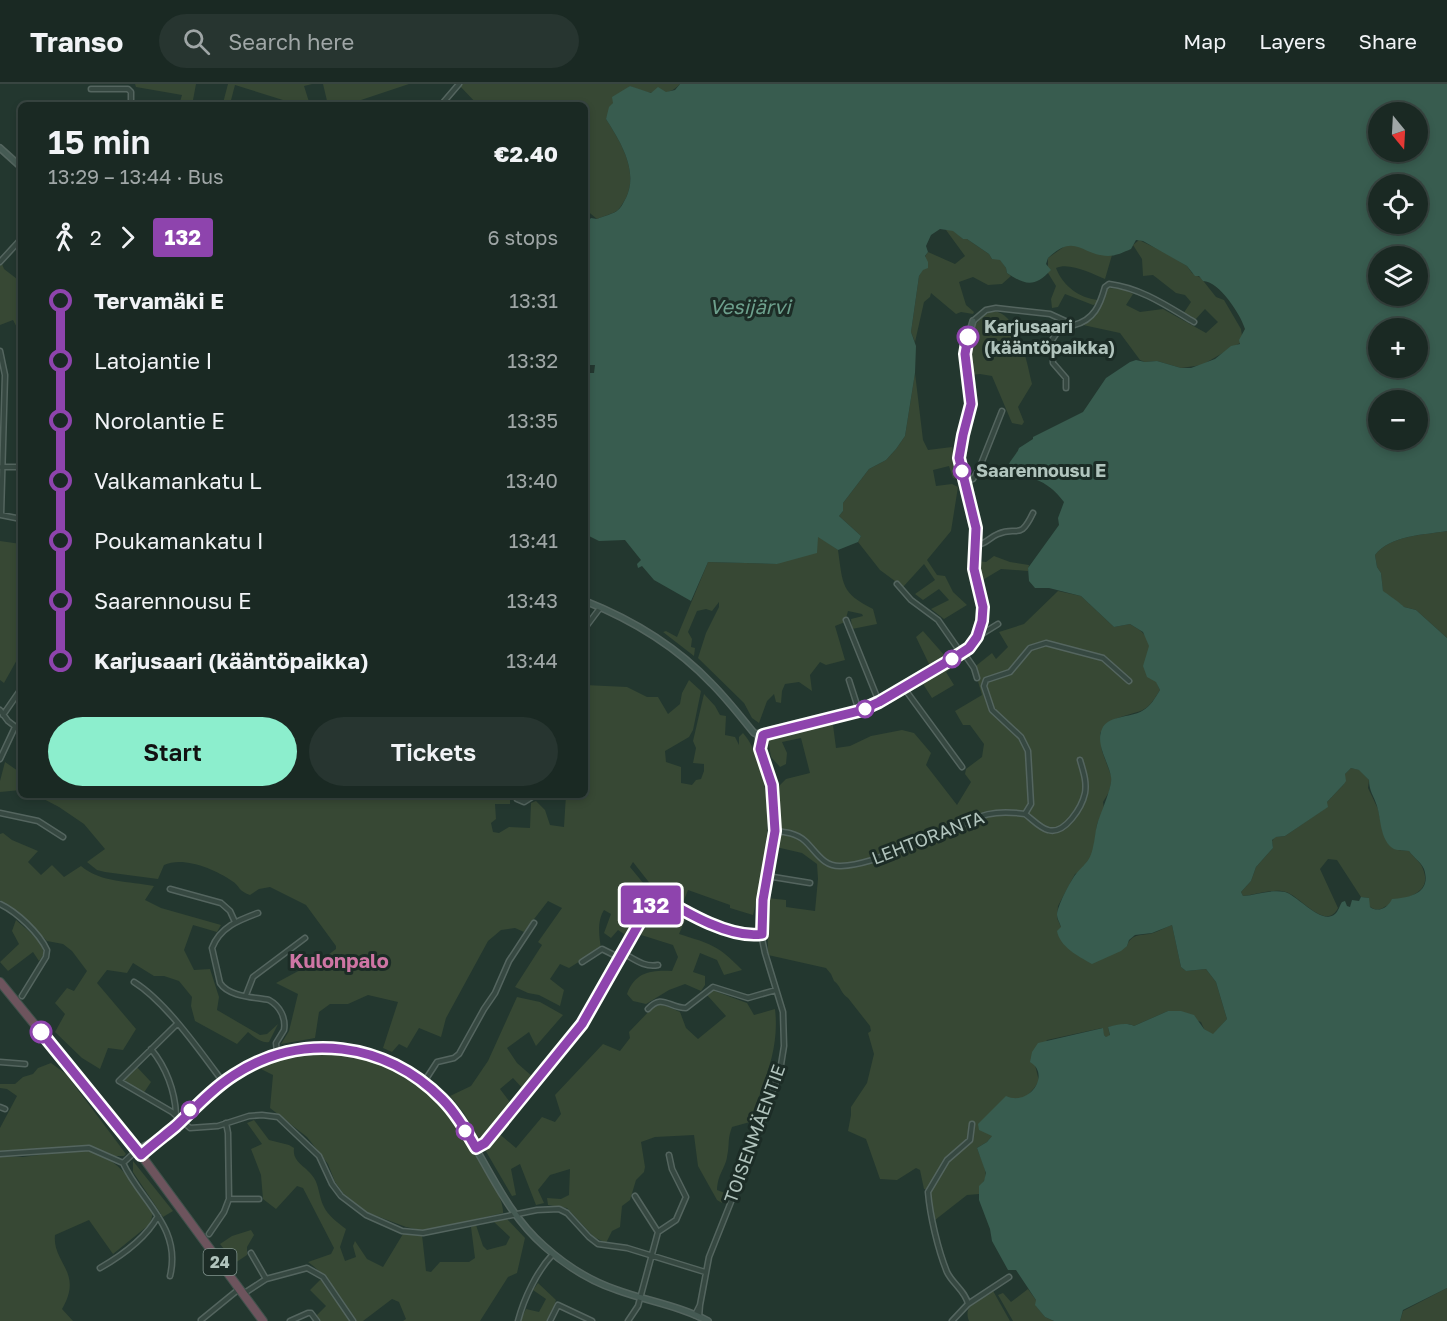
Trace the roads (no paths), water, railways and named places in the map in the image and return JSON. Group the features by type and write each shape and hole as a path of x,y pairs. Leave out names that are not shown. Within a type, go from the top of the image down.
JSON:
{"highway":[{"name":"24","path":"0,982 136,1154 263,1321"}],"street":[{"path":"444,102 459,84"},
{"path":"91,89 128,89 131,92 131,102"},
{"path":"0,148 18,163"},
{"path":"0,262 18,241"},
{"path":"977,637 983,614 974,569 977,545 976,528 960,465 959,452 971,404 965,354 973,321 986,310 996,308 1050,314 1074,325 1084,322 1093,315 1101,303 1105,287 1109,284 1126,286 1149,296 1194,322"},
{"path":"1065,321 1052,340 1053,363 1066,378 1065,387"},
{"path":"0,351 5,375 2,410 1,515 18,518"},
{"path":"965,482 973,479 979,469 1002,411"},
{"path":"1,467 18,467"},
{"path":"977,545 999,534 1021,530 1033,513"},
{"path":"897,584 911,600 938,620 974,668 977,678"},
{"path":"588,602 644,629 672,649 711,682 760,734 859,711 879,702 962,653 977,637 998,624"},
{"path":"588,624 600,607"},
{"path":"846,620 879,702"},
{"path":"1080,760 1086,791 1080,807 1056,830 1044,829 1025,814 1031,804 1028,751 1021,737 992,710 985,682 1010,672 1030,648 1046,643 1103,658 1129,681"},
{"path":"849,680 859,711"},
{"path":"904,688 962,767"},
{"path":"3,715 18,694"},
{"path":"0,710 18,729"},
{"path":"0,759 15,727"},
{"name":"TOISENMÄENTIE","path":"697,1316 711,1250 752,1149 782,1060 785,1026 783,1012 765,953 762,934 761,917 775,831 772,785 760,749 760,734"},
{"path":"517,799 524,801 530,798"},
{"name":"LEHTORANTA","path":"775,831 795,834 826,862 839,866 869,861 941,835 987,814 1011,812 1025,814"},
{"path":"0,813 38,821 63,837"},
{"path":"767,876 810,883"},
{"path":"170,889 220,903 230,911 235,922"},
{"path":"476,1148 488,1140 582,1024 656,897 736,933 762,934"},
{"path":"0,904 16,914 32,929 47,950 46,957 22,996"},
{"path":"258,913 235,922 221,933 213,944 213,954 222,987 233,992 270,1000 282,1013 285,1024 276,1043 277,1053"},
{"path":"424,1082 437,1062 459,1054 495,993 509,962 534,923"},
{"path":"246,995 253,977 304,938"},
{"path":"582,962 602,949 645,965 658,965"},
{"path":"134,982 146,990 177,1024 223,1082"},
{"path":"648,1009 659,1001 686,1008 713,987 748,998 776,990"},
{"path":"177,1024 119,1081 176,1115 188,1127 197,1129 226,1124 249,1116 262,1115 278,1118 319,1156 332,1184 341,1196 366,1215 402,1231 423,1233 516,1214 559,1209 567,1213 598,1244 627,1248 705,1272"},
{"path":"123,1163 166,1134 223,1082 277,1053 306,1047 363,1052 390,1062 424,1082 454,1113 516,1214 553,1254 600,1283 708,1321"},
{"path":"151,1048 166,1075 175,1100 176,1115"},
{"path":"0,1062 25,1064"},
{"path":"209,1234 224,1212 229,1199 226,1124"},
{"path":"968,1304 966,1297 951,1280 945,1264 928,1192 947,1160 970,1140 972,1124"},
{"path":"0,1154 89,1148 123,1163 158,1216 172,1247 170,1276"},
{"path":"628,1321 638,1306 658,1232 676,1220 686,1197 672,1169 669,1155"},
{"path":"635,1196 658,1232"},
{"path":"229,1199 259,1199"},
{"path":"100,1268 123,1255 147,1231 158,1216"},
{"path":"251,1253 266,1279"},
{"path":"518,1321 530,1288 553,1254"},
{"path":"201,1320 241,1291 266,1279 302,1268 312,1269 323,1277 353,1321"},
{"path":"952,1321 968,1304 1010,1277"},
{"path":"550,1321 558,1305 592,1321"},
{"path":"290,1321 311,1313 317,1321"}],"water":[{"name":"Vesijärvi","path":"680,84 1447,84 1447,531 1418,535 1389,543 1375,555 1377,567 1381,573 1383,591 1404,607 1416,610 1447,638 1447,1288 1403,1310 1400,1321 1054,1321 1045,1317 1035,1305 1036,1300 1016,1270 1008,1270 992,1241 979,1200 979,1186 984,1181 986,1173 977,1148 992,1136 979,1130 978,1124 1006,1096 1023,1097 1035,1088 1038,1074 1036,1067 1030,1062 1032,1052 1038,1043 1103,1028 1106,1037 1110,1035 1108,1027 1124,1024 1134,1026 1168,1011 1181,1011 1194,1015 1204,1029 1213,1034 1227,1019 1216,982 1206,969 1186,971 1181,967 1172,925 1152,933 1135,935 1121,951 1092,964 1070,950 1059,937 1057,931 1061,927 1057,915 1059,906 1074,877 1090,856 1097,825 1110,787 1110,772 1100,741 1102,729 1109,721 1145,709 1160,690 1156,682 1147,677 1143,666 1149,646 1143,632 1130,624 1114,627 1081,596 1049,588 1035,588 1029,581 1028,568 1059,525 1058,518 1064,502 1043,482 1022,477 1015,478 1008,466 1019,448 1033,437 1083,412 1106,378 1130,362 1157,361 1181,368 1191,368 1215,359 1231,346 1240,344 1239,340 1245,329 1239,316 1216,287 1203,281 1199,276 1195,276 1187,266 1143,241 1136,240 1131,249 1111,256 1099,255 1078,247 1065,247 1057,250 1048,258 1046,264 1051,270 1045,276 1030,283 1007,273 1000,260 992,259 989,254 967,239 963,239 953,231 940,229 931,235 926,246 928,252 925,256 928,268 923,270 919,276 911,332 916,346 915,373 905,436 886,460 869,469 843,503 843,511 839,516 861,536 858,542 838,550 818,537 817,553 777,564 708,562 691,601 654,580 642,566 638,568 637,564 641,560 625,540 599,541 588,536 590,522 588,519 588,373 594,373 595,365 588,365 588,221 591,218 597,219 614,213 619,209 629,188 630,177 626,157 606,119 609,107 613,103 612,97 630,86 651,93 658,87 666,92 675,90","holes":["1351,768 1359,770 1369,780 1387,843 1397,850 1409,851 1424,869 1426,877 1422,889 1418,893 1392,899 1385,907 1379,909 1370,907 1369,898 1361,897 1359,901 1352,900 1350,907 1345,901 1330,917 1317,913 1285,892 1243,896 1241,892 1251,881 1256,867 1273,848 1272,840 1285,836 1328,807 1327,802 1344,784 1345,774"]}],"place":[{"name":"Karjusaari (kääntöpaikka)","path":"968,337"},
{"name":"Saarennousu E","path":"962,471"}],"district":[{"name":"Kulonpalo","path":"339,961"}]}
